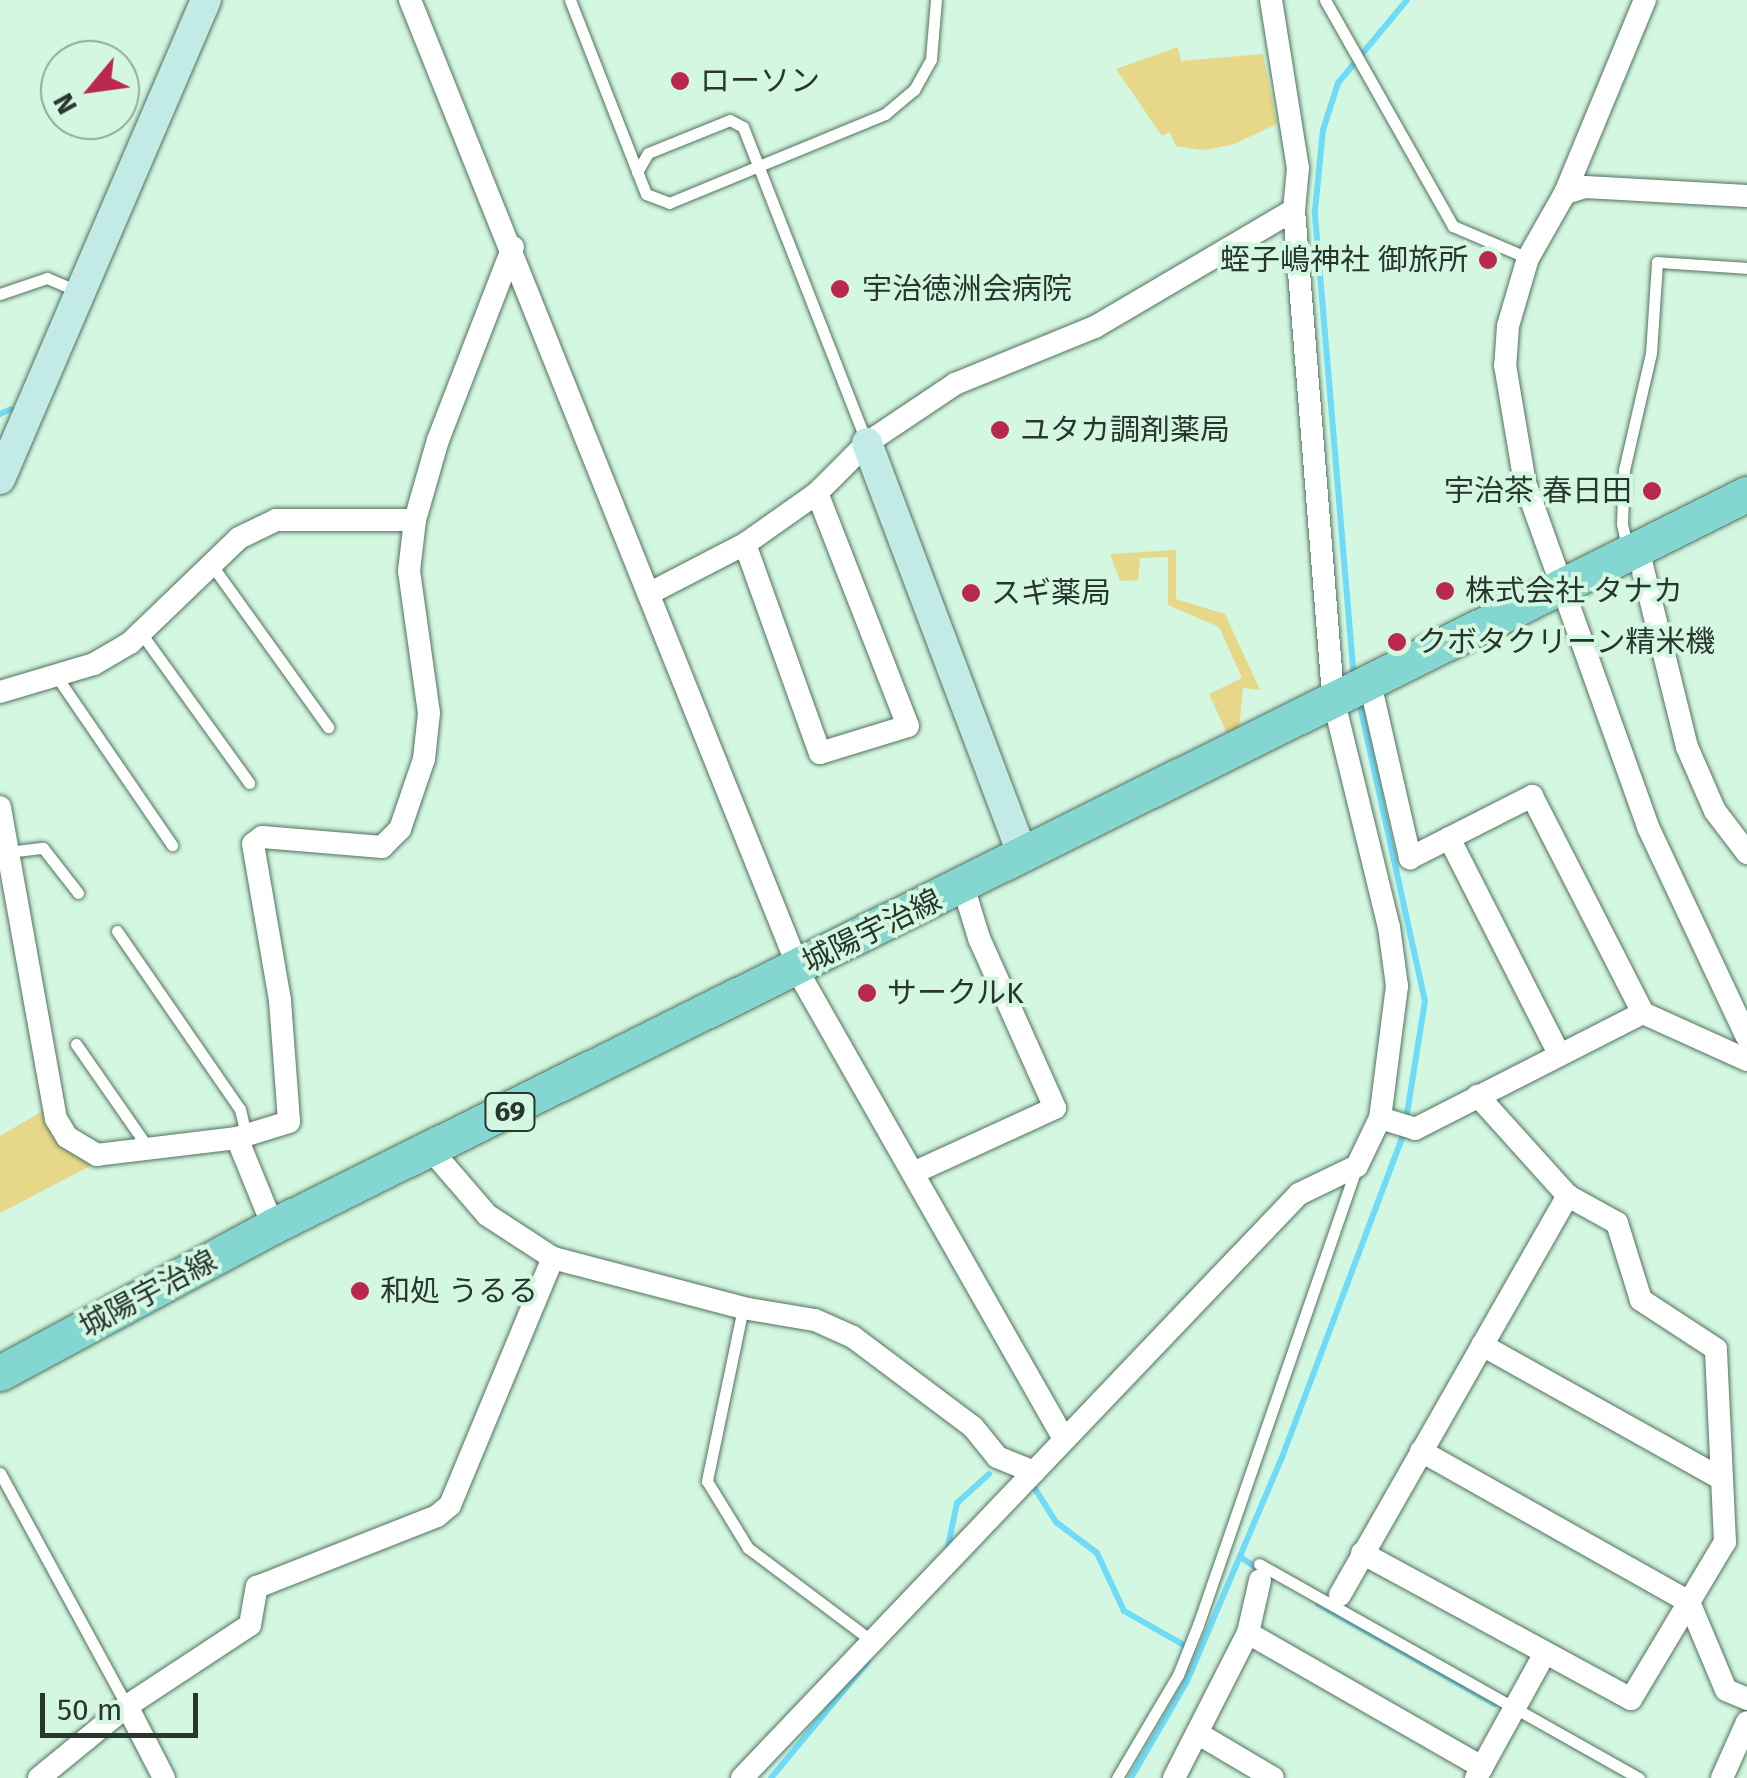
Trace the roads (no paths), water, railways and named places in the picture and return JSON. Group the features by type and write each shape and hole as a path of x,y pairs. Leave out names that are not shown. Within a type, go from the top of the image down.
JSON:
{"main road":[{"name":"城陽宇治線","path":"0,1373 273,1226 1747,494"}],"street":[{"path":"0,479 206,0"},
{"path":"410,0 652,592 798,968 1064,1440"},
{"path":"742,1778 1299,1194 1357,1166 1383,1120 1397,986 1353,692 1294,210 1298,168 1272,0"},
{"path":"1645,0 1564,193 1528,258 1508,326 1509,404 1525,483 1648,827 1747,1036"},
{"path":"1564,193 1584,188 1747,196"},
{"path":"652,592 746,544 817,493 867,443 954,384 1095,327 1294,210"},
{"path":"0,807 56,1119 68,1137 97,1155 241,1136 290,1122 280,1001 253,844 262,837 382,847 400,829 424,760 429,713 409,571 415,520 438,440 512,247"},
{"path":"867,443 1024,856"},
{"path":"746,544 820,753 908,726 817,493"},
{"path":"0,692 94,664 141,633 239,538 276,520 415,520"},
{"path":"1634,552 1687,747 1715,811 1747,853"},
{"path":"1353,692 1410,858 1532,796 1642,1013 1747,1060"},
{"path":"1449,838 1559,1054"},
{"path":"912,1172 1054,1108 978,938 963,886"},
{"path":"1383,1120 1415,1129 1642,1013"},
{"path":"1362,1553 1631,1700 1725,1542 1716,1348 1640,1300 1617,1223 1568,1196 1478,1096"},
{"path":"241,1136 273,1226"},
{"path":"432,1150 488,1214 554,1258 743,1308 815,1320 853,1337 973,1427 997,1457 1034,1472"},
{"path":"1340,1595 1568,1196"},
{"path":"39,1778 127,1706 250,1625 258,1587 437,1516 450,1505 554,1258"},
{"path":"1482,1345 1722,1479"},
{"path":"1421,1452 1689,1602 1726,1690 1747,1699"},
{"path":"1174,1778 1248,1634 1260,1572"},
{"path":"1248,1634 1479,1773 1544,1652"},
{"path":"127,1706 164,1778"},
{"path":"1722,1778 1747,1722"},
{"path":"1197,1733 1274,1778"}],"lane":[{"path":"570,0 646,194 668,203 885,114 914,90 932,59 936,0"},
{"path":"1325,0 1352,41 1453,226 1528,258"},
{"path":"637,172 648,153 730,120 743,127 867,443"},
{"path":"1634,552 1622,524 1624,470 1651,353 1657,262 1747,268"},
{"path":"0,294 47,278 80,292"},
{"path":"211,564 328,728"},
{"path":"141,633 249,783"},
{"path":"57,677 172,845"},
{"path":"8,852 43,848 78,893"},
{"path":"117,931 240,1110 241,1136"},
{"path":"76,1044 149,1148"},
{"path":"1117,1778 1178,1676 1198,1626 1357,1166"},
{"path":"743,1308 707,1481 748,1548 873,1642"},
{"path":"0,1472 127,1706"},
{"path":"1260,1572 1638,1778"}],"waterway":[{"path":"1354,679 1315,211 1323,130 1338,83 1407,0"},
{"path":"0,414 11,409"},
{"path":"1359,701 1425,1001 1406,1120"},
{"path":"1131,1778 1187,1681 1281,1460 1404,1132"},
{"path":"947,1551 957,1503 989,1474"},
{"path":"1032,1484 1056,1522 1097,1553 1124,1611 1182,1644"},
{"path":"1240,1557 1260,1570"},
{"path":"1318,1604 1495,1704"},
{"path":"771,1778 868,1661"}],"place":[{"name":"ローソン","path":"680,81"},
{"name":"蛭子嶋神社 御旅所","path":"1488,260"},
{"name":"宇治徳洲会病院","path":"840,289"},
{"name":"ユタカ調剤薬局","path":"1000,430"},
{"name":"宇治茶 春日田","path":"1652,491"},
{"name":"株式会社 タナカ","path":"1445,591"},
{"name":"スギ薬局","path":"971,593"},
{"name":"クボタクリーン精米機","path":"1397,642"},
{"name":"サークルK","path":"867,993"},
{"name":"和処 うるる","path":"360,1291"}]}
